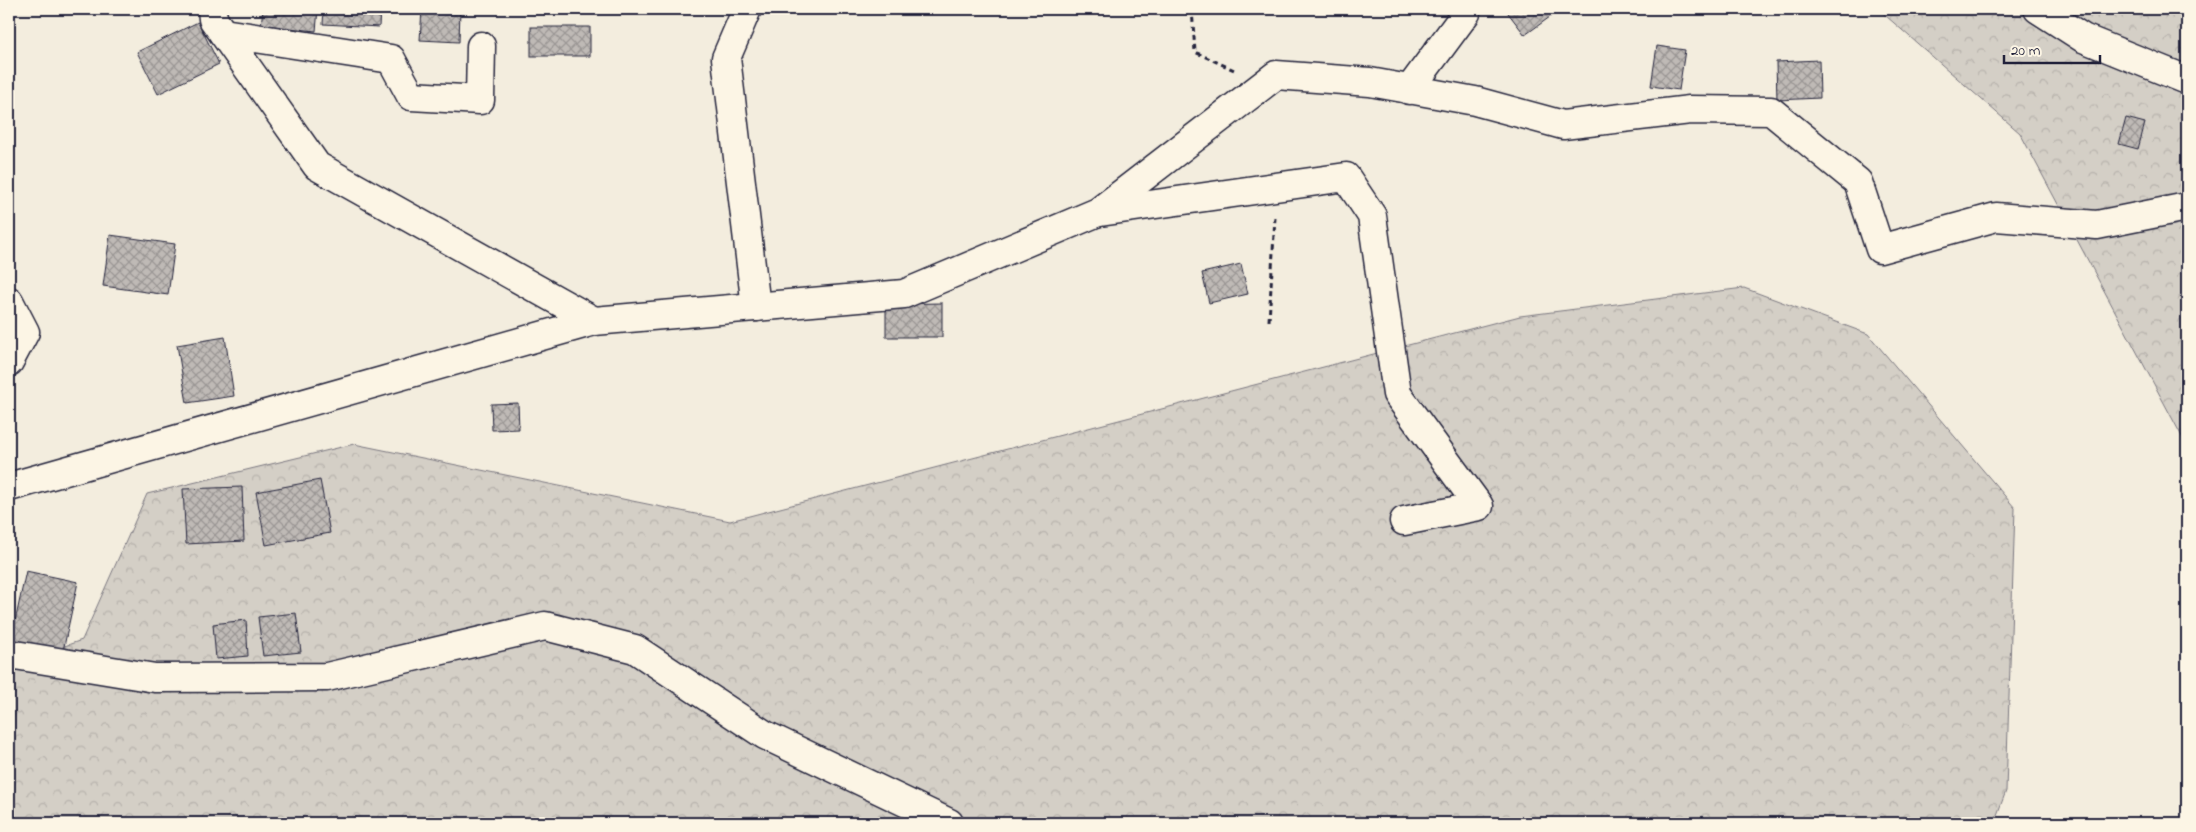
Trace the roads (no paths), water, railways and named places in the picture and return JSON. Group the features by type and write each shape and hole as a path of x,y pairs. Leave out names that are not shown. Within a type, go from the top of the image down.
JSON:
{"street":[{"path":"747,9 726,58 756,307"},
{"path":"2038,9 2083,38 2187,80"},
{"path":"1409,90 1466,14"},
{"path":"217,21 317,166 594,321"},
{"path":"217,21 391,59 411,96 480,100 481,46"},
{"path":"9,487 594,321 904,294 1098,212 1276,75 1370,82 1475,101 1563,125 1690,110 1771,111 1858,182 1880,248 1996,217 2097,225 2185,209"},
{"path":"1098,212 1346,177 1372,216 1397,394 1480,506 1404,521"},
{"path":"9,301 25,332 9,362"},
{"path":"9,654 155,678 327,677 545,626 635,649 765,735 950,823"}]}
